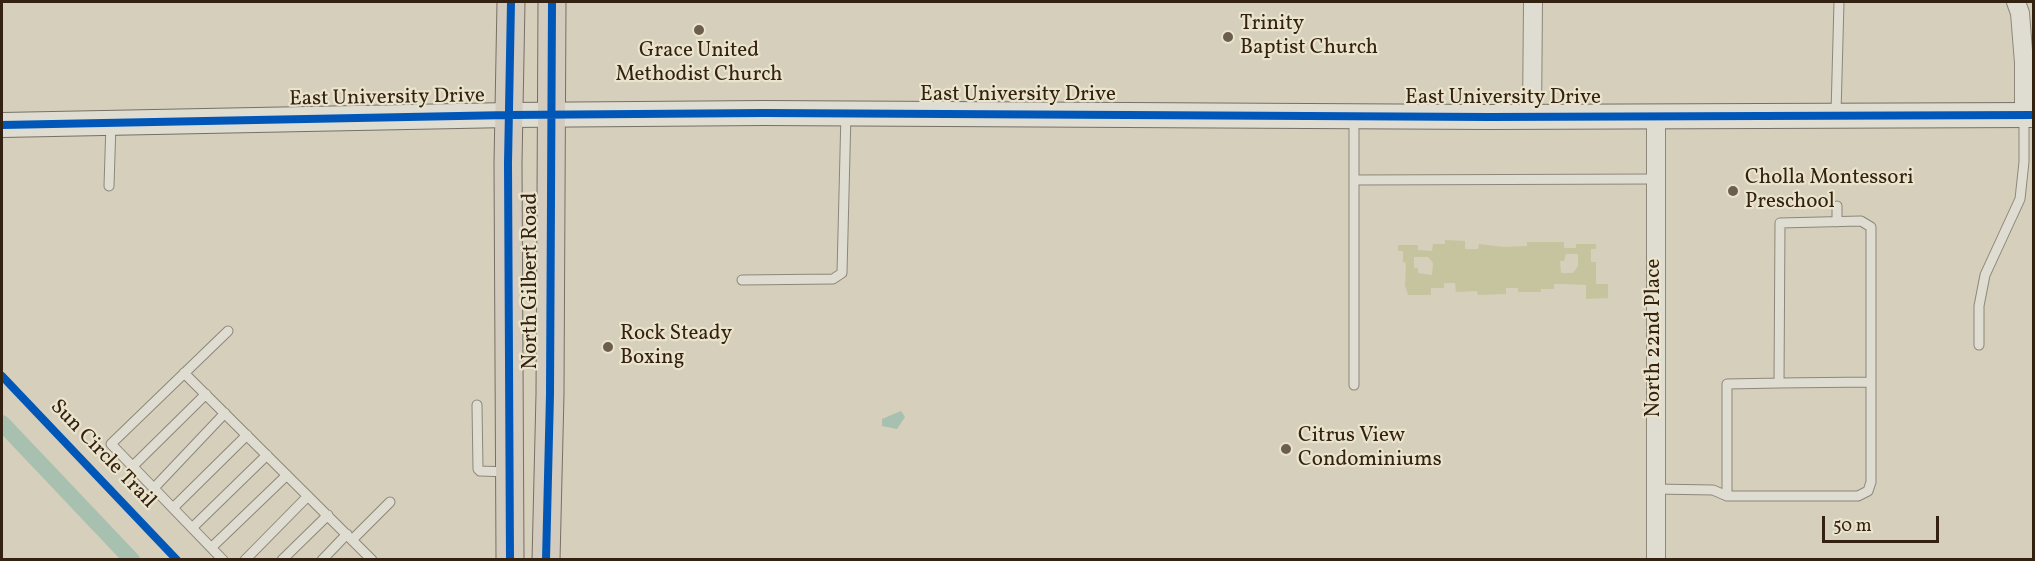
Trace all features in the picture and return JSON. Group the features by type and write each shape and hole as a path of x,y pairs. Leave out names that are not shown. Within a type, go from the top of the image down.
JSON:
{"main road":[{"name":"North Gilbert Road","path":"510,560 511,2"},
{"name":"North Gilbert Road","path":"546,560 550,394 552,2"},
{"name":"East University Drive","path":"2,125 509,115 846,113 1532,117 2029,115"},
{"path":"511,393 550,394"}],"street":[{"path":"1532,117 1533,2"},
{"path":"2016,2 2021,23 2029,115"},
{"name":"North 22nd Place","path":"1656,116 1656,560"}],"lane":[{"path":"1836,116 1839,2"},
{"path":"742,280 833,279 842,273 846,113"},
{"path":"1979,345 1979,306 1985,275 2020,199 2029,115"},
{"path":"1354,116 1354,386"},
{"path":"109,186 111,123"},
{"path":"1354,180 1656,179"},
{"path":"1837,206 1838,222"},
{"path":"1655,489 1713,490 1727,496 1858,496 1868,491 1871,482 1871,227 1861,221 1780,223 1779,383"},
{"path":"223,560 111,444 228,332"},
{"path":"184,373 350,537 368,558"},
{"path":"1727,496 1727,384 1871,382"},
{"path":"133,466 206,394"},
{"path":"477,405 478,468 480,471 511,472"},
{"path":"153,488 225,414"},
{"path":"173,508 247,435"},
{"path":"192,528 267,455"},
{"path":"212,547 287,475"},
{"path":"245,560 308,496"},
{"path":"322,560 390,502"},
{"path":"282,560 328,515"}],"shaded area":[{"path":"1445,240 1465,241 1465,249 1478,249 1479,244 1503,247 1527,246 1527,242 1564,242 1564,248 1576,248 1576,244 1596,244 1596,249 1591,249 1591,262 1596,262 1596,284 1608,284 1608,298 1586,299 1586,285 1563,284 1554,284 1554,289 1541,289 1541,292 1518,292 1518,288 1506,288 1506,294 1478,295 1477,291 1456,292 1455,283 1444,283 1444,288 1431,288 1431,295 1408,295 1405,285 1406,263 1403,262 1403,251 1398,251 1398,245 1418,245 1418,250 1432,251 1433,244 1445,244","holes":["1566,254 1578,254 1578,266 1573,273 1561,273 1560,261 1564,261","1414,257 1428,257 1433,263 1432,275 1418,273 1418,268 1414,268"]},
{"path":"901,411 905,417 897,429 882,426 882,419"}],"waterway":[{"path":"2,423 132,560"}],"cycle path":[{"path":"510,560 508,163 511,2"},
{"path":"546,560 550,394 552,2"},
{"path":"2,125 509,115 764,113 1489,117 2034,115"},
{"name":"Sun Circle Trail","path":"2,376 177,560"}],"place":[{"name":"Grace United Methodist Church","path":"699,30"},
{"name":"Trinity Baptist Church","path":"1228,37"},
{"name":"Cholla Montessori Preschool","path":"1733,191"},
{"name":"Rock Steady Boxing","path":"608,347"},
{"name":"Citrus View Condominiums","path":"1286,449"}]}
